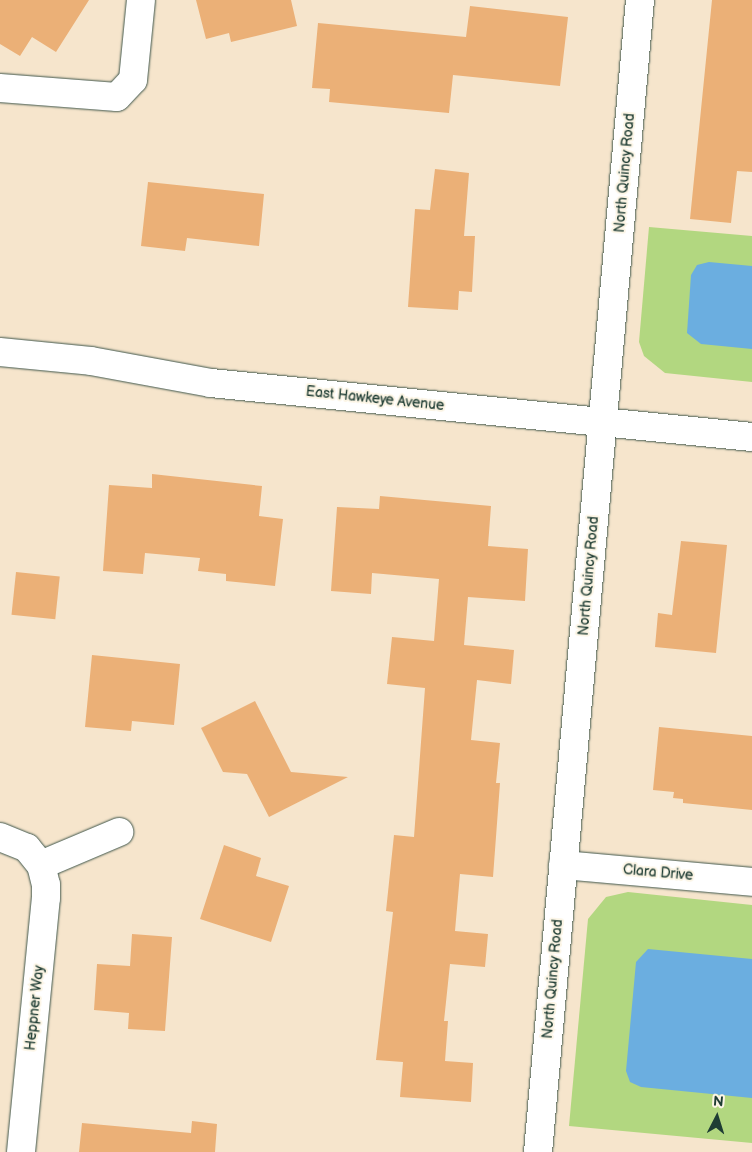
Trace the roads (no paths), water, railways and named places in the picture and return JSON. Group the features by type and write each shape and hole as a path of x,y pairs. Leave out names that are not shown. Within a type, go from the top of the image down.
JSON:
{"street":[{"path":"0,88 117,96 126,90 133,80 141,0"},
{"name":"North Quincy Road","path":"538,1152 640,0"},
{"name":"East Hawkeye Avenue","path":"0,352 91,362 211,383 752,437"},
{"path":"0,837 27,848 41,866 119,832"},
{"name":"Clara Drive","path":"563,865 752,882"},
{"name":"Heppner Way","path":"21,1152 46,898 41,866"}],"water":[{"path":"709,262 752,266 752,349 701,344 687,333 691,275 697,265"},
{"path":"648,949 752,959 752,1098 641,1087 630,1082 626,1071 636,962"}]}
